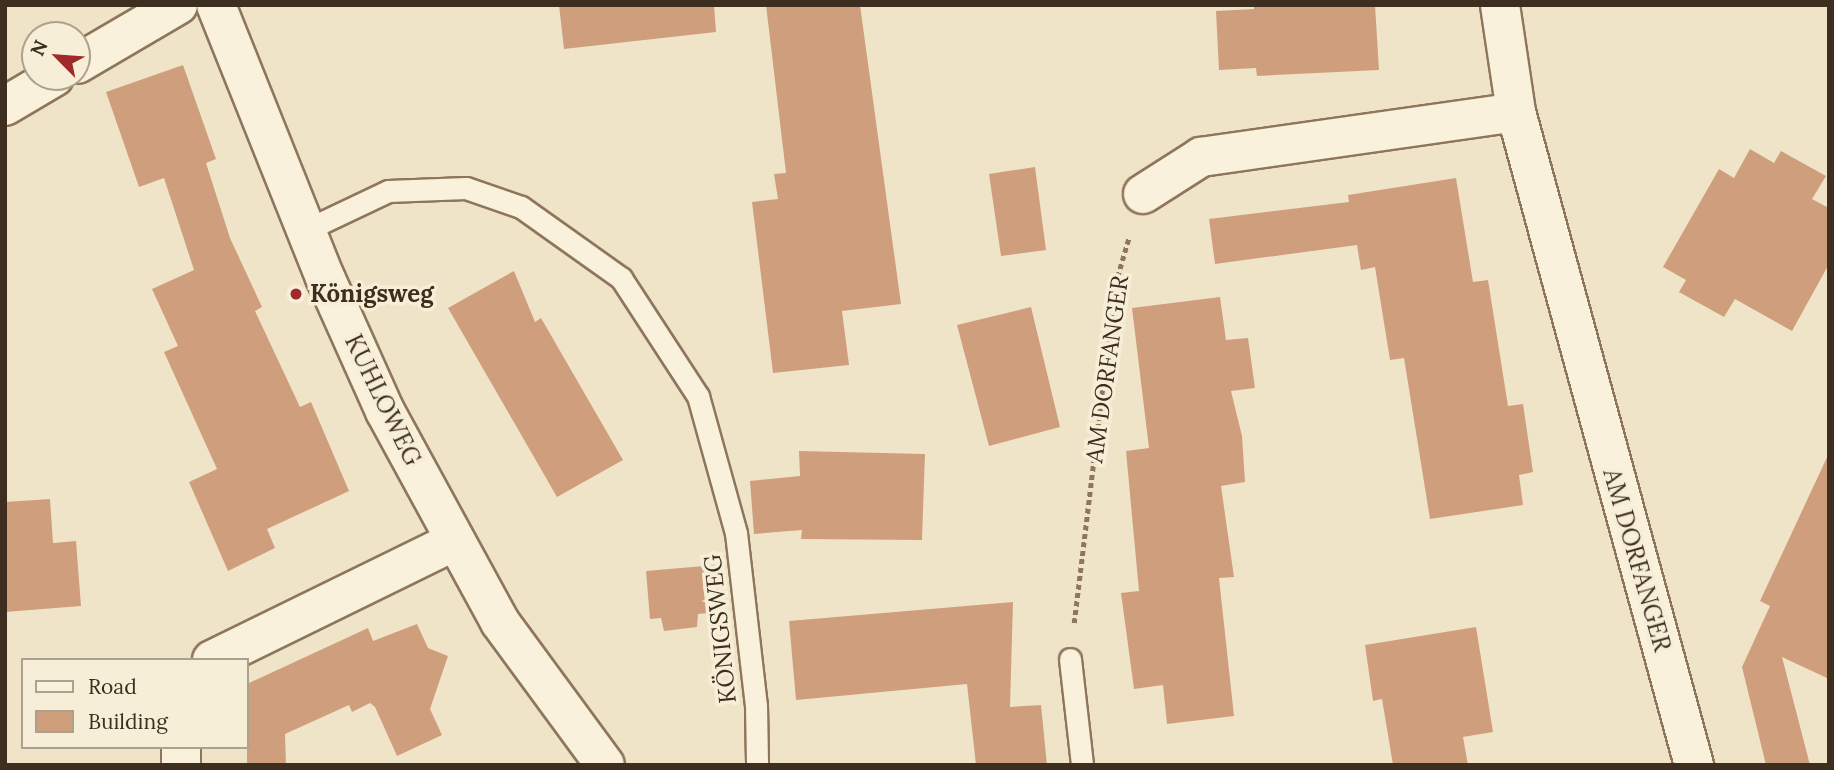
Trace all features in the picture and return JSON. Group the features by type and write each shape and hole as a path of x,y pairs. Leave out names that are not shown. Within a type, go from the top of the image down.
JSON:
{"street":[{"path":"91,56 178,5"},
{"name":"KUHLOWEG","path":"216,5 306,230 385,411 453,542 500,622 605,765"},
{"name":"AM DORFANGER","path":"1500,5 1516,112 1694,765"},
{"path":"5,106 30,91"},
{"path":"1143,194 1201,157 1516,112"},
{"path":"216,658 453,542"}],"lane":[{"name":"KÖNIGSWEG","path":"306,230 388,191 466,188 521,207 621,278 698,396 733,521 756,705 757,765"},
{"path":"1070,659 1083,765"}],"path":[{"name":"AM DORFANGER","path":"1070,659 1115,285 1143,194"}],"building":[{"path":"559,5 714,5 716,32 564,49"},
{"path":"766,5 860,5 901,304 842,311 849,365 773,373 752,202 778,199 774,174 786,173"},
{"path":"1254,5 1375,5 1379,70 1257,76 1256,68 1219,70 1216,11 1254,9"},
{"path":"183,65 216,159 206,163 230,238 262,307 255,311 300,407 311,402 349,491 267,529 275,548 228,571 189,482 217,469 164,352 178,346 152,289 194,270 164,178 139,187 106,92"},
{"path":"1750,149 1774,163 1781,151 1826,176 1812,199 1829,208 1829,264 1792,331 1735,299 1724,317 1679,292 1686,280 1663,267 1719,169 1734,178"},
{"path":"1035,167 1046,250 1001,256 989,174"},
{"path":"1456,178 1473,282 1488,280 1508,406 1523,404 1533,472 1519,475 1523,505 1430,519 1404,358 1390,360 1375,267 1361,270 1357,245 1215,264 1209,219 1349,202 1348,195"},
{"path":"514,271 535,322 541,318 623,460 557,497 448,308"},
{"path":"1220,297 1226,340 1248,338 1255,388 1231,391 1242,436 1245,482 1221,486 1234,577 1219,578 1234,716 1167,724 1163,685 1134,689 1121,593 1139,591 1126,451 1149,448 1132,308"},
{"path":"1031,307 1060,427 989,446 957,325"},
{"path":"799,451 925,454 922,540 801,539 802,530 754,534 750,481 800,476"},
{"path":"1829,453 1829,679 1782,657 1810,765 1766,765 1742,667 1770,606 1760,601"},
{"path":"50,499 53,543 76,541 81,606 5,612 5,502"},
{"path":"716,565 720,612 698,614 697,627 664,631 661,618 650,619 646,571"},
{"path":"1013,602 1010,707 1041,705 1047,765 976,765 967,684 796,700 789,621"},
{"path":"417,624 428,648 448,656 430,709 442,735 397,756 375,707 370,703 352,712 349,705 285,734 286,765 247,765 248,684 368,628 373,641"},
{"path":"1476,627 1493,732 1463,737 1468,765 1393,765 1382,699 1373,701 1365,645"}],"place":[{"name":"Königsweg","path":"296,294"}]}
